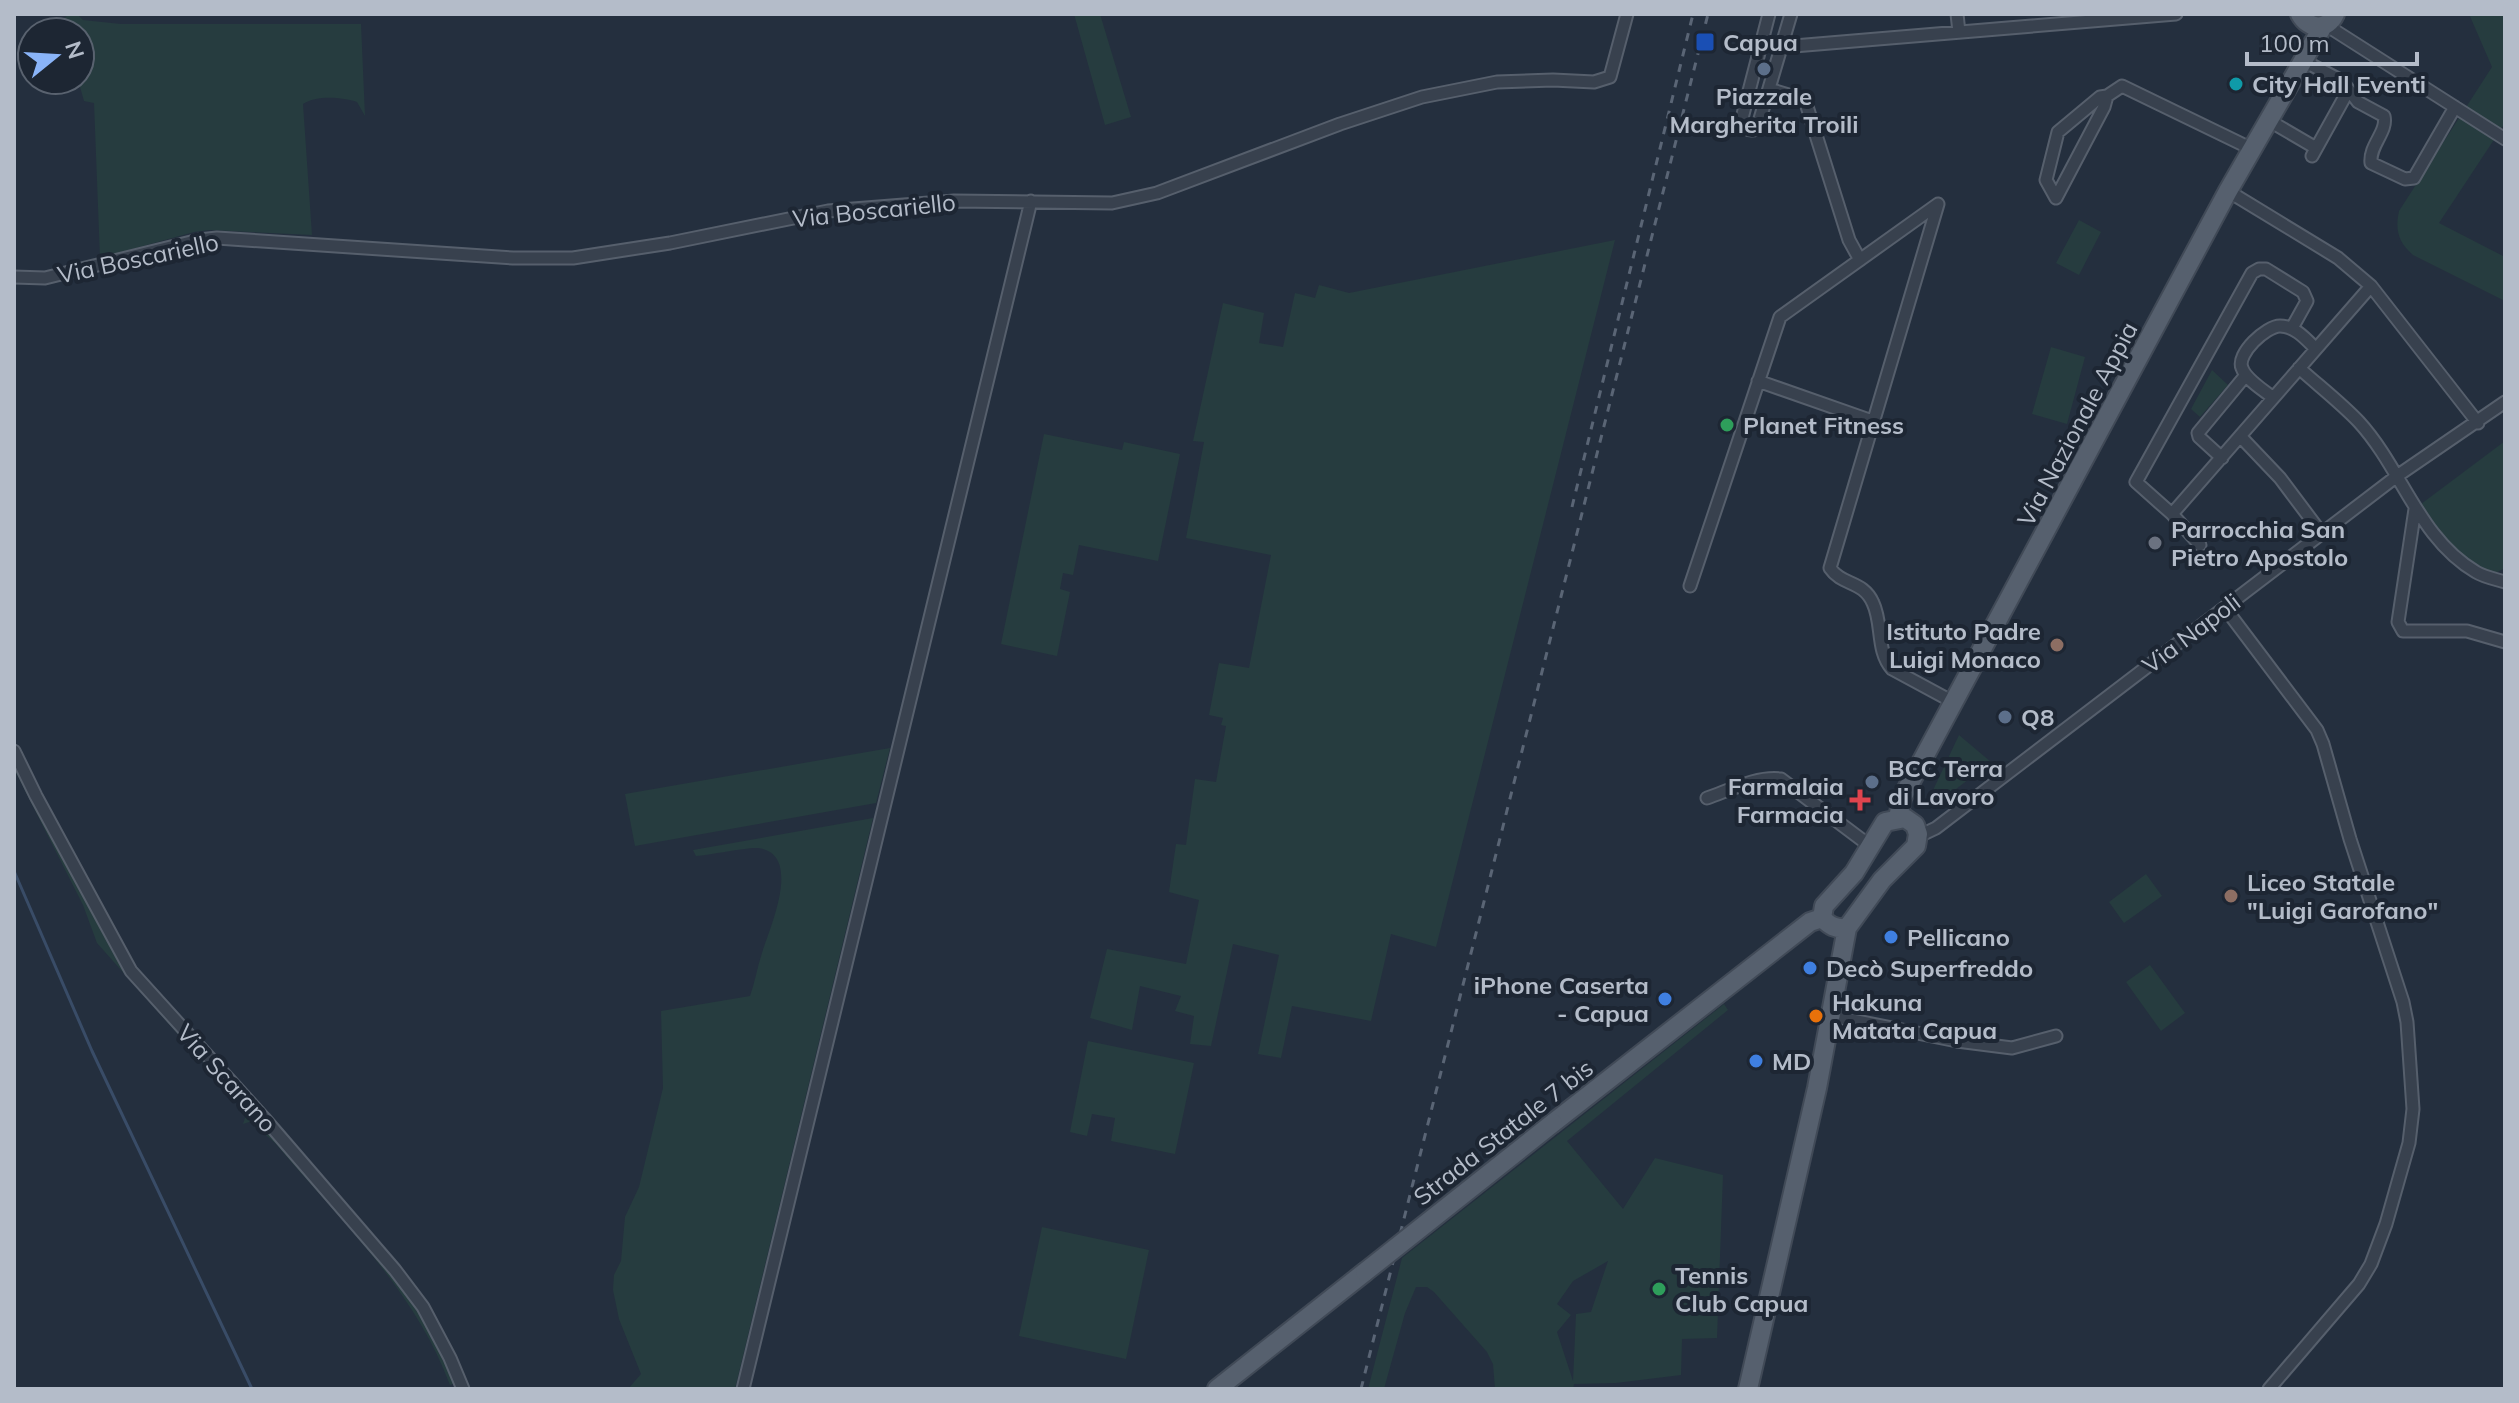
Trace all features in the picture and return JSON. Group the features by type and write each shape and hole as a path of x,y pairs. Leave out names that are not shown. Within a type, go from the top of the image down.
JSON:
{"main road":[{"name":"Via Nazionale Appia","path":"1822,918 1824,906 1854,873 1885,822 1898,818 1902,798 2228,191 2304,57 2318,20"},
{"path":"1748,1389 1832,1016 1847,928 1882,880 1916,846 1915,825 1905,818 1898,818"},
{"path":"1822,918 1837,929 1847,928"},
{"name":"Strada Statale 7 bis","path":"1217,1389 1810,922 1822,918"}],"street":[{"name":"Via Boscariello","path":"14,277 45,278 217,238 513,258 573,258 670,243 828,211 954,201 1128,201 1422,97 1497,82 1594,82 1610,77 1627,14"},
{"path":"1769,14 1741,122 1745,129 1752,131 1757,129 1791,14"},
{"path":"1957,14 1959,32"},
{"path":"1782,47 1959,32 2063,19 2176,14"},
{"path":"2318,20 2502,137"},
{"path":"1766,28 1778,24 1786,33"},
{"path":"2304,57 2342,81 2358,102 2386,120 2372,149 2371,163 2410,180 2458,109"},
{"path":"1756,67 1764,81 1774,74"},
{"path":"2107,96 2056,198 2046,180 2058,132 2100,97 2122,86 2252,149"},
{"path":"1769,89 1805,100 1849,240 1860,260"},
{"path":"2268,120 2314,152 2348,91"},
{"path":"2228,191 2338,258 2371,286 2478,423"},
{"path":"743,1389 1031,201"},
{"path":"1690,586 1780,317 1938,204 1830,568 1836,577 1863,588 1874,603 1884,661 1892,669 1955,703"},
{"path":"2200,545 2172,514 2136,482 2252,273 2266,269 2303,292 2307,301 2292,328"},
{"path":"2172,514 2371,286"},
{"path":"2273,398 2246,375 2241,366 2241,358 2264,331 2280,326 2292,328 2316,349"},
{"path":"2299,368 2360,423 2397,476 2415,509 2452,556 2478,574 2505,582"},
{"path":"2222,458 2198,433 2246,375"},
{"path":"1758,381 1875,422"},
{"name":"Via Napoli","path":"1917,837 1936,828 2397,476 2505,402"},
{"path":"2240,436 2280,478 2322,534"},
{"path":"2415,509 2398,622 2403,631 2467,631 2505,642"},
{"path":"2225,608 2317,730 2323,744 2403,1002 2413,1109 2400,1181 2371,1264 2359,1284 2269,1389"},
{"name":"Via Scarano","path":"14,751 131,971 395,1270 423,1307 463,1389"},
{"path":"1707,798 1753,782 1781,779 1870,846"},
{"path":"1832,1016 1957,1041 2012,1048 2056,1036"}],"green space":[{"path":"1074,14 1100,14 1131,117 1105,125"},
{"path":"2469,14 2505,14 2505,123 2439,223 2505,257 2505,301 2413,255 2401,240 2397,224 2399,211 2492,67"},
{"path":"96,21 361,24 365,116 357,102 344,99 322,98 303,104 312,235 210,230 100,258 94,103 84,101 83,96 96,96"},
{"path":"2079,220 2101,232 2079,275 2056,263"},
{"path":"1615,240 1436,947 1391,934 1371,1021 1292,1006 1281,1058 1258,1054 1279,955 1233,944 1211,1046 1190,1044 1194,1016 1175,1011 1181,996 1140,986 1132,1030 1090,1018 1107,949 1186,964 1199,900 1169,892 1176,844 1186,845 1195,779 1216,782 1226,726 1221,725 1223,718 1209,715 1219,663 1249,668 1271,555 1186,538 1204,442 1193,441 1223,303 1264,313 1259,343 1283,347 1295,293 1315,298 1319,285 1349,293"},
{"path":"2051,347 2085,357 2067,424 2032,414"},
{"path":"2212,370 2228,385 2200,417 2191,409"},
{"path":"1044,434 1122,450 1124,442 1180,454 1158,561 1079,545 1073,575 1063,573 1060,589 1070,592 1057,656 1001,644"},
{"path":"2505,441 2505,568 2488,577 2462,562 2421,504"},
{"path":"1959,735 1991,762 1938,803 1930,805 1927,803"},
{"path":"890,748 876,803 635,846 625,794"},
{"path":"14,762 122,966 254,1112 252,1121 243,1124 247,1112 97,943 83,905 14,769"},
{"path":"873,818 735,1389 628,1389 641,1374 619,1319 613,1290 614,1275 621,1261 625,1217 639,1187 663,1088 661,1011 750,996 780,894 779,864 772,853 753,848 696,856 693,850"},
{"path":"2146,874 2162,896 2124,923 2109,902"},
{"path":"2150,965 2185,1013 2161,1031 2126,982"},
{"path":"1724,1004 1728,1010 1567,1141 1623,1209 1655,1158 1723,1175 1717,1338 1682,1339 1681,1375 1616,1383 1574,1384 1573,1389 1495,1389 1493,1364 1487,1352 1434,1292 1427,1287 1416,1287 1405,1313 1384,1389 1368,1389 1402,1258","holes":["1608,1261 1591,1312 1576,1314 1573,1381 1557,1332 1571,1315 1557,1304 1573,1281"]},
{"path":"1088,1041 1194,1063 1175,1154 1111,1141 1115,1118 1092,1114 1087,1136 1070,1132"},
{"path":"265,1124 414,1302 456,1383 450,1385 435,1350 396,1287 349,1228 275,1143 259,1129"},
{"path":"1042,1227 1149,1250 1126,1359 1019,1336"}],"waterway":[{"path":"14,871 92,1051 252,1389"}],"railway":[{"path":"1572,507 1693,14"},
{"path":"1361,1389 1708,14"}],"place":[{"name":"Capua","path":"1705,42"},
{"name":"Piazzale Margherita Troili","path":"1764,69"},
{"name":"City Hall Eventi","path":"2236,84"},
{"name":"Planet Fitness","path":"1727,425"},
{"name":"Parrocchia San Pietro Apostolo","path":"2155,543"},
{"name":"Istituto Padre Luigi Monaco","path":"2057,645"},
{"name":"Q8","path":"2005,717"},
{"name":"BCC Terra di Lavoro","path":"1872,782"},
{"name":"Farmalaia Farmacia","path":"1860,800"},
{"name":"Liceo Statale \"Luigi Garofano\"","path":"2231,896"},
{"name":"Pellicano","path":"1891,937"},
{"name":"Decò Superfreddo","path":"1810,968"},
{"name":"iPhone Caserta - Capua","path":"1665,999"},
{"name":"Hakuna Matata Capua","path":"1816,1016"},
{"name":"MD","path":"1756,1061"},
{"name":"Tennis Club Capua","path":"1659,1289"}]}
